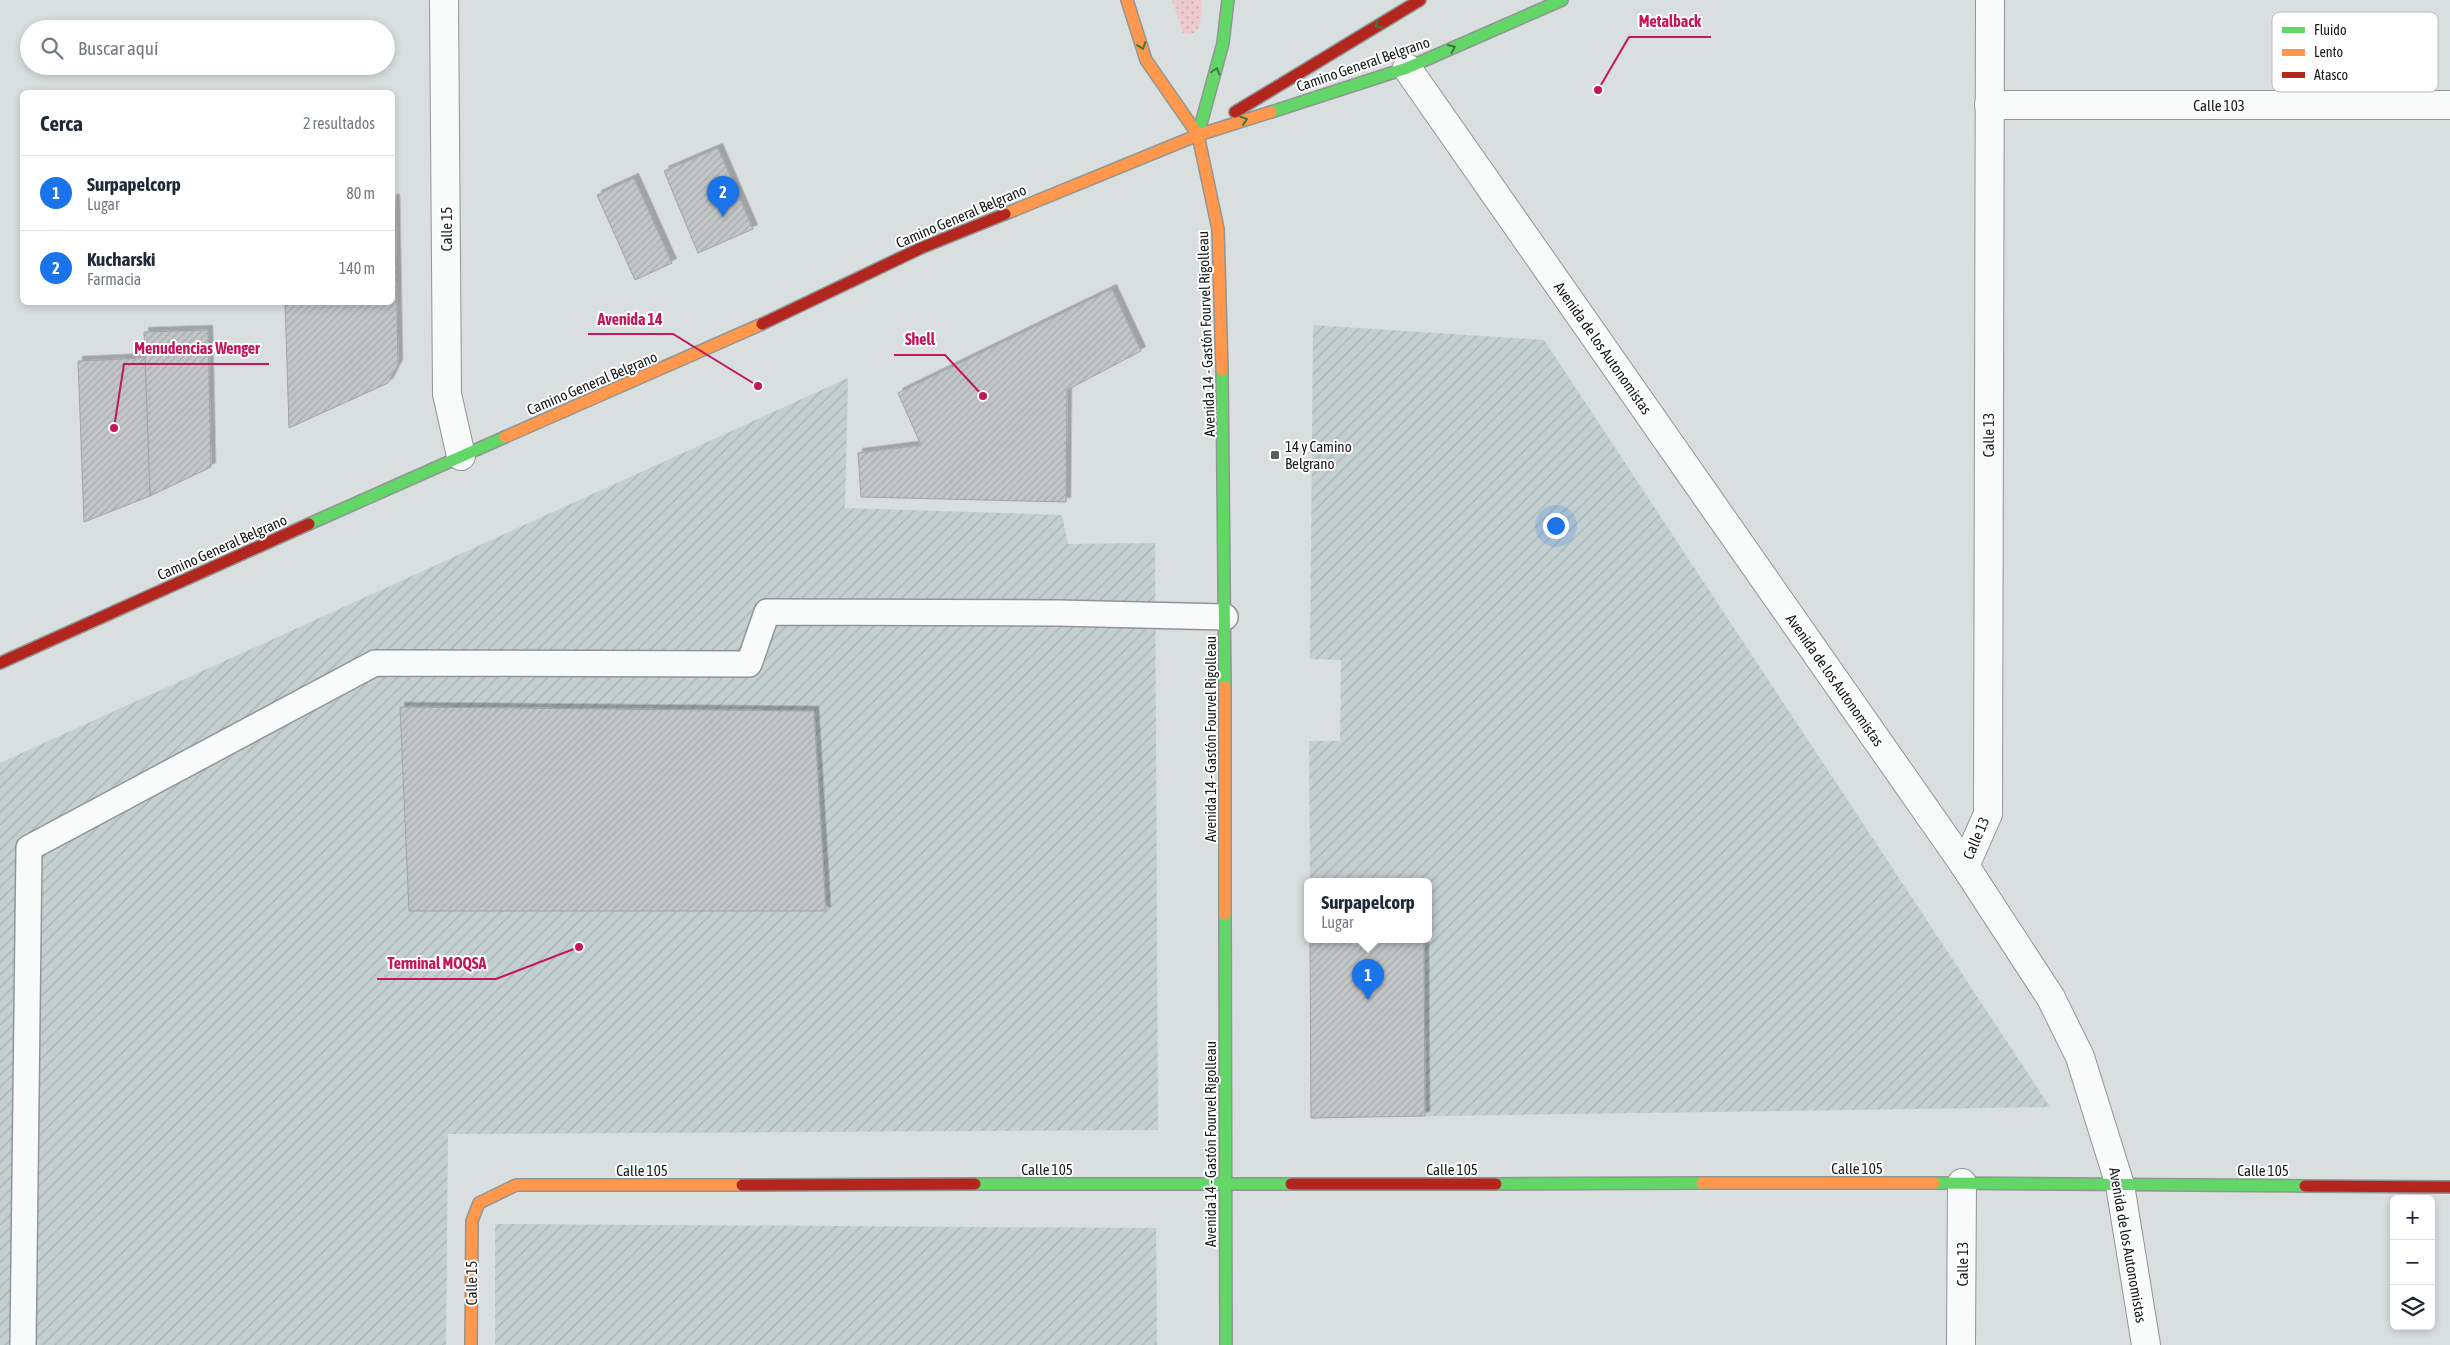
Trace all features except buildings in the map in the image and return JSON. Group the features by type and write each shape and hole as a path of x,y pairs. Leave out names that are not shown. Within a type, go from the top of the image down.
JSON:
{"main road":[{"name":"Avenida 14 - Gastón Fourvel Rigolleau","path":"1128,0 1128,7 1146,60 1198,135 1218,228 1224,455 1226,1345"},
{"name":"Avenida 14 - Gastón Fourvel Rigolleau","path":"1198,135 1223,42 1228,0"},
{"name":"Camino General Belgrano","path":"1198,135 1420,0"},
{"name":"Camino General Belgrano","path":"0,663 461,456 722,343 920,248 1198,135 1407,68 1562,0"},
{"name":"Calle 105","path":"472,1221 479,1203 516,1185 1962,1182 2120,1185 2450,1186"},
{"name":"Calle 15","path":"471,1345 472,1221"}],"street":[{"name":"Calle 15","path":"444,0 447,394 461,456"},
{"name":"Calle 13","path":"1964,866 1988,814 1990,0"},
{"name":"Avenida de los Autonomistas","path":"1407,68 1964,866 2051,998 2080,1057 2120,1185 2146,1345"},
{"name":"Calle 103","path":"1989,104 2450,105"},
{"name":"Calle 13","path":"1962,1182 1962,1345"}],"lane":[{"path":"23,1345 29,848 375,663 749,664 767,612 1058,613 1224,617"}],"shaded area":[{"path":"1172,0 1201,0 1200,24 1195,32 1190,34 1183,33"},
{"path":"1313,325 1544,340 2050,1107 1311,1118 1310,943 1432,943 1432,878 1310,878 1309,741 1340,741 1341,660 1310,659"},
{"path":"848,378 845,508 1062,515 1068,544 1155,543 1158,1130 448,1134 446,1345 0,1345 0,763"},
{"path":"495,1224 1156,1228 1157,1345 495,1345"}],"traffic: fast":[{"path":"1198,135 1223,43 1228,0"},
{"path":"1271,112 1407,68 1562,0"},
{"path":"1222,370 1225,687"},
{"path":"309,524 505,437"},
{"path":"1225,914 1226,1345"},
{"path":"1496,1184 1702,1183"},
{"path":"1934,1183 2305,1186"},
{"path":"975,1184 1291,1184"}],"traffic: slow":[{"path":"1127,0 1146,60 1198,135 1218,229 1222,370"},
{"path":"1005,214 1198,135 1271,112"},
{"path":"505,437 762,324"},
{"path":"1225,687 1225,914"},
{"path":"1702,1183 1934,1183"},
{"path":"471,1345 472,1221 479,1203 516,1185 742,1185"}],"traffic: jam":[{"path":"1235,112 1420,0"},
{"path":"762,324 921,248 1005,214"},
{"path":"0,663 309,524"},
{"path":"742,1185 975,1184"},
{"path":"1291,1184 1496,1184"},
{"path":"2305,1186 2450,1187"}],"place":[{"name":"Metalback","path":"1598,90"},
{"name":"Kucharski","path":"723,217"},
{"name":"Avenida 14","path":"758,386"},
{"name":"Shell","path":"983,396"},
{"name":"Menudencias Wenger","path":"114,428"},
{"name":"14 y Camino Belgrano","path":"1275,455"},
{"name":"Terminal MOQSA","path":"579,947"},
{"name":"Surpapelcorp","path":"1368,1000"}]}
